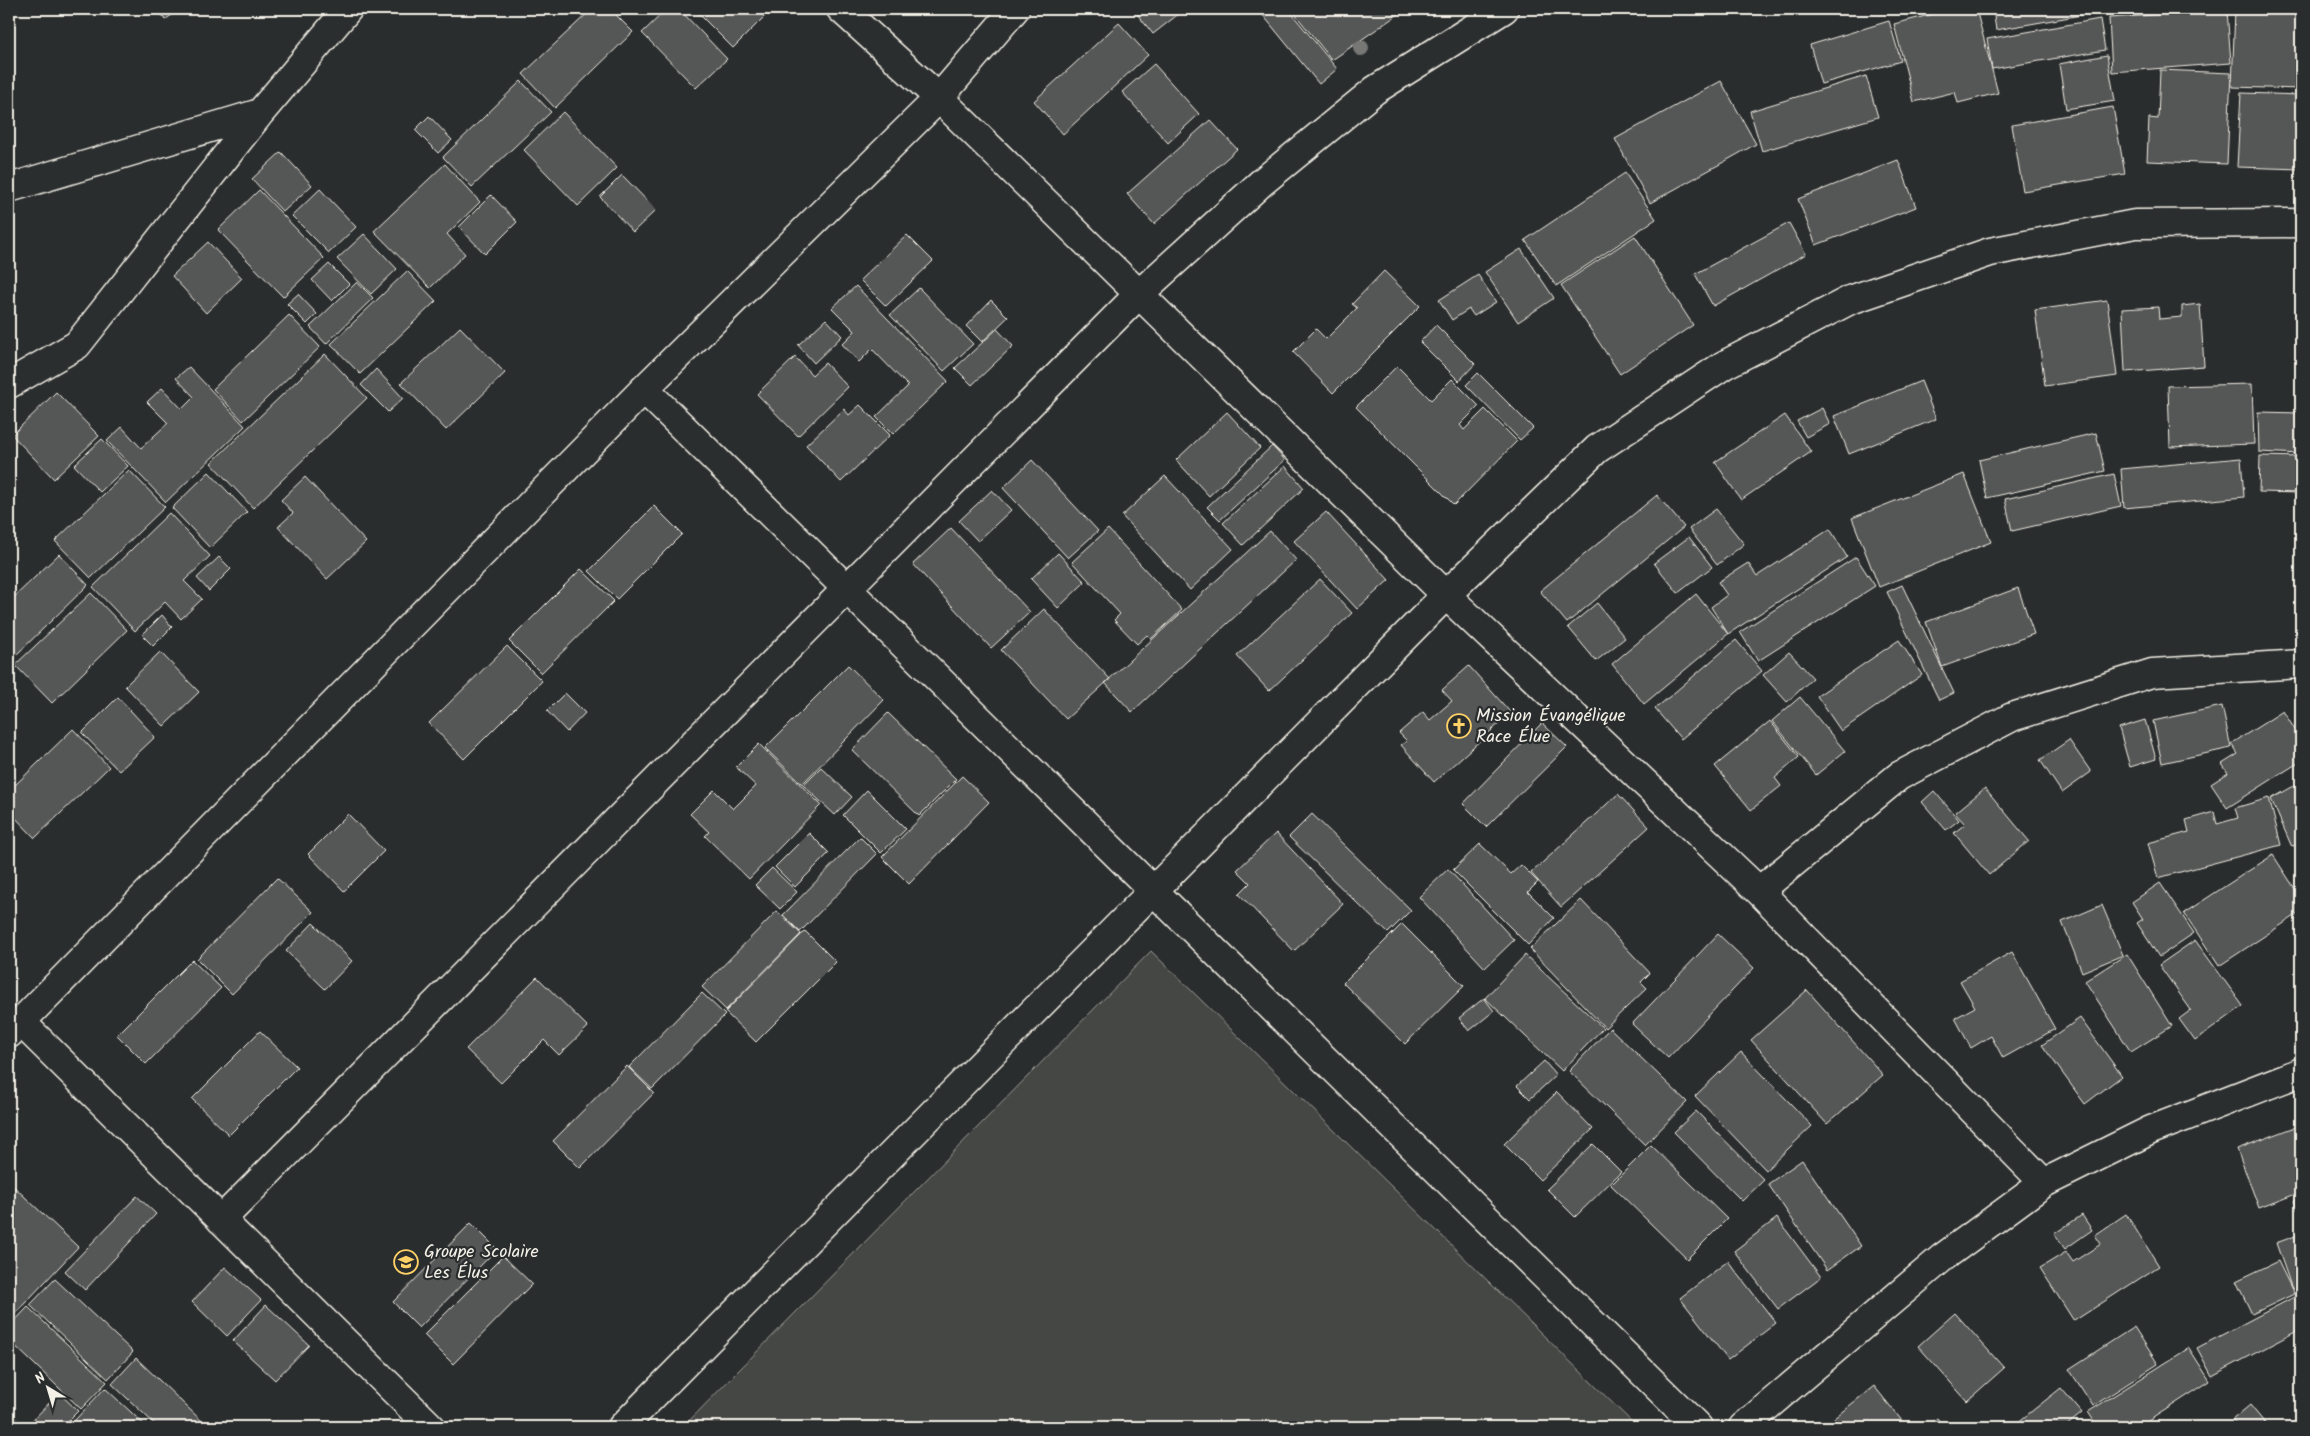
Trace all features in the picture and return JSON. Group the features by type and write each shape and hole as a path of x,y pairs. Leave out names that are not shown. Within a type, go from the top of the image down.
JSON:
{"street":[{"path":"9,384 77,345 260,114 348,9"},
{"path":"841,9 939,98 1446,595 1759,891 2044,1183"},
{"path":"431,1427 221,1220 15,1028 644,389 939,98 1015,9"},
{"path":"221,1220 1139,294 1261,183 1375,90 1504,9"},
{"path":"9,188 260,114"},
{"path":"622,1427 1446,595 1597,449 1724,365 1850,300 1990,252 2135,224 2301,223"},
{"path":"644,389 1154,889 1698,1427"},
{"path":"1759,891 1899,776 2012,717 2152,673 2301,664"},
{"path":"1743,1427 1942,1258 2044,1183 2151,1130 2301,1072"}],"shaded area":[{"path":"1151,951 1637,1427 683,1427"}],"building":[{"path":"175,9 177,11 165,20 158,10"},
{"path":"592,9 610,9 633,32 555,108 523,74"},
{"path":"667,9 679,9 727,59 696,88 642,33"},
{"path":"694,9 772,9 733,48"},
{"path":"1133,9 1185,9 1153,34"},
{"path":"1258,9 1288,9 1337,69 1319,84"},
{"path":"1291,9 1401,9 1403,11 1332,60"},
{"path":"1953,9 1976,9 1998,93 1958,103 1955,92 1914,102 1894,24"},
{"path":"1993,9 2104,9 2104,11 1996,30"},
{"path":"2235,9 2301,12 2301,89 2232,87"},
{"path":"2227,10 2231,63 2112,72 2109,18"},
{"path":"2100,19 2105,50 1992,69 1987,39"},
{"path":"1889,21 1901,61 1821,84 1810,45"},
{"path":"1119,23 1148,55 1063,134 1034,101"},
{"path":"2107,55 2115,101 2066,109 2059,64"},
{"path":"1154,64 1199,114 1168,143 1122,92"},
{"path":"2160,70 2231,73 2227,164 2147,161 2149,118 2158,119"},
{"path":"1866,76 1878,117 1762,151 1750,111"},
{"path":"521,81 551,112 472,187 443,157"},
{"path":"1721,81 1756,144 1650,203 1615,139"},
{"path":"2241,93 2301,95 2301,169 2237,167"},
{"path":"2113,107 2125,174 2023,191 2012,125"},
{"path":"563,112 617,168 578,206 524,150"},
{"path":"429,116 452,140 438,153 415,130"},
{"path":"1210,120 1237,149 1154,224 1127,194"},
{"path":"281,152 312,185 283,212 252,179"},
{"path":"1898,160 1916,207 1816,245 1798,199"},
{"path":"445,164 480,202 447,234 465,254 430,288 374,231"},
{"path":"1625,173 1656,219 1556,286 1525,240"},
{"path":"622,175 656,210 633,232 600,197"},
{"path":"320,189 356,227 329,253 292,216"},
{"path":"259,190 324,258 283,297 218,230"},
{"path":"491,195 517,222 485,254 459,227"},
{"path":"1789,223 1806,254 1713,306 1695,274"},
{"path":"364,234 397,269 371,294 337,259"},
{"path":"907,235 933,261 886,306 860,280"},
{"path":"1635,236 1693,325 1620,374 1561,285"},
{"path":"208,242 242,278 206,313 172,276"},
{"path":"1521,249 1554,298 1518,322 1485,272"},
{"path":"329,264 349,284 332,301 312,280"},
{"path":"407,271 436,301 360,374 331,344"},
{"path":"1384,271 1420,306 1333,393 1293,352 1316,329 1326,339 1357,308 1352,304"},
{"path":"1478,275 1496,302 1474,316 1469,309 1452,320 1439,300"},
{"path":"357,282 373,298 326,344 310,327"},
{"path":"856,286 948,381 893,434 876,417 908,386 872,349 859,362 842,344 855,331 832,308"},
{"path":"919,288 973,344 944,371 890,315"},
{"path":"298,294 317,314 307,324 287,304"},
{"path":"991,300 1008,317 982,342 966,326"},
{"path":"2107,300 2117,376 2045,386 2035,310"},
{"path":"2200,304 2204,366 2125,372 2122,309 2158,307 2159,319 2182,317 2182,306"},
{"path":"289,315 320,347 243,421 213,389"},
{"path":"826,319 842,336 814,363 798,345"},
{"path":"1436,325 1475,364 1459,381 1420,342"},
{"path":"460,327 505,373 446,430 401,383"},
{"path":"997,329 1013,346 972,385 955,368"},
{"path":"325,354 367,398 253,508 211,463"},
{"path":"795,357 812,375 825,363 848,387 798,436 757,394"},
{"path":"1397,366 1431,400 1452,379 1479,406 1460,425 1464,430 1485,409 1517,441 1454,505 1356,407"},
{"path":"189,367 245,426 166,502 107,441 122,427 141,448 168,423 147,402 162,388 182,409 194,397 176,378"},
{"path":"376,369 403,398 388,412 361,385"},
{"path":"1478,373 1533,428 1520,440 1466,385"},
{"path":"1921,381 1936,419 1849,454 1834,416"},
{"path":"2252,384 2254,444 2170,447 2168,386"},
{"path":"56,392 99,436 54,479 12,435"},
{"path":"860,405 890,435 841,482 806,445 844,409 849,415"},
{"path":"1822,408 1830,424 1806,437 1797,421"},
{"path":"1227,412 1260,448 1209,496 1176,460"},
{"path":"2258,412 2301,413 2301,454 2259,452"},
{"path":"1785,415 1811,452 1741,500 1715,462"},
{"path":"2096,433 2105,471 1987,498 1979,460"},
{"path":"102,439 128,466 100,492 74,465"},
{"path":"1272,446 1285,460 1220,520 1207,507"},
{"path":"2260,456 2301,457 2301,493 2259,492"},
{"path":"2241,458 2244,497 2124,508 2121,469"},
{"path":"1032,460 1098,531 1068,558 1003,488"},
{"path":"1285,466 1304,488 1243,545 1223,523"},
{"path":"129,470 165,507 91,578 55,541"},
{"path":"209,472 247,512 210,548 172,508"},
{"path":"1964,474 1991,542 1879,587 1852,518"},
{"path":"2114,474 2121,506 2012,531 2005,499"},
{"path":"1165,476 1233,549 1190,590 1122,516"},
{"path":"305,477 366,542 327,579 278,527 293,513 281,500"},
{"path":"992,490 1011,510 978,541 959,521"},
{"path":"1657,495 1684,527 1567,623 1540,591"},
{"path":"654,506 682,534 617,599 589,571"},
{"path":"1716,509 1744,544 1717,565 1689,529"},
{"path":"1326,512 1389,580 1357,609 1294,541"},
{"path":"169,513 210,556 184,581 202,599 181,619 165,602 135,631 93,587"},
{"path":"951,528 1030,612 991,648 913,564"},
{"path":"1108,529 1182,610 1151,639 1147,635 1137,644 1114,620 1120,614 1072,562"},
{"path":"1830,529 1847,557 1728,634 1711,607 1727,595 1718,582 1748,563 1757,576"},
{"path":"1270,531 1296,560 1132,712 1105,683"},
{"path":"1689,537 1712,567 1678,593 1654,563"},
{"path":"1058,553 1085,582 1058,608 1031,579"},
{"path":"59,554 88,585 11,660 9,658 9,602"},
{"path":"219,557 231,569 209,591 197,578"},
{"path":"1856,557 1875,586 1758,661 1740,632"},
{"path":"581,569 614,601 541,673 509,641"},
{"path":"1320,579 1352,613 1269,691 1237,656"},
{"path":"1902,585 1954,693 1939,700 1887,592"},
{"path":"2018,588 2034,634 1942,667 1926,622"},
{"path":"91,593 127,630 52,703 15,665"},
{"path":"1696,594 1728,634 1644,704 1612,664"},
{"path":"1597,603 1625,638 1596,661 1568,627"},
{"path":"1044,609 1110,679 1066,719 1001,650"},
{"path":"162,615 172,627 153,646 142,635"},
{"path":"1736,640 1762,671 1681,739 1655,709"},
{"path":"1899,640 1922,675 1841,731 1817,696"},
{"path":"507,646 542,681 464,759 429,723"},
{"path":"160,652 199,692 164,726 125,686"},
{"path":"1789,652 1813,678 1787,702 1763,675"},
{"path":"848,665 884,700 802,784 765,748"},
{"path":"1469,666 1511,713 1434,782 1401,745 1407,741 1399,733 1423,712 1430,720 1452,701 1442,690"},
{"path":"565,693 585,713 567,732 547,711"},
{"path":"118,697 155,737 119,771 82,733"},
{"path":"1800,697 1845,751 1816,775 1772,721"},
{"path":"2222,706 2231,748 2162,763 2153,721"},
{"path":"2283,711 2301,739 2301,761 2227,808 2211,784 2228,773 2222,764 2238,754 2231,744"},
{"path":"888,713 956,779 919,816 852,750"},
{"path":"2145,720 2156,759 2130,767 2119,728"},
{"path":"1770,721 1799,757 1775,778 1781,786 1751,810 1715,766"},
{"path":"1542,723 1567,747 1486,827 1463,804"},
{"path":"73,729 109,767 35,838 9,811 9,791"},
{"path":"2069,740 2091,772 2062,793 2040,760"},
{"path":"759,744 821,805 749,879 705,836 709,832 690,814 714,790 733,809 756,786 736,767"},
{"path":"821,767 852,797 835,815 803,785"},
{"path":"962,776 989,802 909,884 882,857"},
{"path":"2301,782 2301,841 2292,847 2271,799"},
{"path":"1985,788 2029,841 1989,875 1954,833 1965,824 1955,813"},
{"path":"867,790 906,829 881,853 843,815"},
{"path":"1934,791 1959,820 1946,830 1922,802"},
{"path":"1618,794 1649,827 1561,907 1531,873"},
{"path":"2269,798 2281,845 2158,878 2148,843 2189,832 2186,820 2214,812 2217,824 2238,818 2235,808"},
{"path":"348,814 384,851 344,891 308,854"},
{"path":"1312,814 1411,910 1388,933 1289,837"},
{"path":"809,833 829,853 795,887 775,867"},
{"path":"1276,833 1343,904 1294,951 1239,894 1250,883 1237,870"},
{"path":"860,837 877,854 800,932 783,915"},
{"path":"1480,844 1511,874 1521,865 1538,882 1528,892 1554,918 1528,945 1453,870"},
{"path":"2273,855 2301,898 2301,912 2219,966 2184,913"},
{"path":"772,868 797,892 780,909 755,885"},
{"path":"1448,869 1514,940 1485,968 1419,897"},
{"path":"277,878 313,912 232,994 197,959"},
{"path":"2160,883 2194,933 2159,957 2137,923 2143,919 2132,902"},
{"path":"1581,900 1650,973 1641,982 1647,988 1605,1028 1530,949"},
{"path":"2102,905 2123,955 2082,972 2062,922"},
{"path":"777,911 801,934 726,1010 702,987"},
{"path":"313,923 352,961 325,989 286,951"},
{"path":"1402,924 1464,986 1405,1044 1343,983"},
{"path":"805,931 836,962 756,1042 725,1012"},
{"path":"1718,934 1754,968 1668,1058 1632,1024"},
{"path":"2195,940 2243,1006 2195,1041 2179,1019 2191,1010 2159,965"},
{"path":"2012,952 2055,1029 2003,1058 1991,1036 1971,1048 1955,1018 1975,1007 1960,981"},
{"path":"2127,954 2172,1026 2131,1052 2085,981"},
{"path":"1525,955 1603,1028 1562,1071 1485,998"},
{"path":"192,960 221,988 146,1064 117,1035"},
{"path":"537,977 588,1027 559,1055 544,1040 501,1083 466,1049"},
{"path":"1807,990 1883,1075 1827,1124 1751,1040"},
{"path":"702,993 725,1015 652,1089 629,1067"},
{"path":"1484,998 1494,1011 1469,1031 1459,1018"},
{"path":"2080,1018 2122,1076 2085,1104 2042,1045"},
{"path":"1610,1028 1687,1102 1645,1145 1569,1071"},
{"path":"260,1031 297,1067 229,1135 192,1099"},
{"path":"1741,1052 1812,1126 1766,1170 1695,1096"},
{"path":"1544,1061 1556,1075 1530,1099 1517,1086"},
{"path":"627,1066 654,1093 580,1168 553,1141"},
{"path":"1557,1092 1593,1129 1540,1180 1504,1144"},
{"path":"1696,1111 1764,1180 1742,1201 1674,1132"},
{"path":"2301,1125 2301,1192 2259,1208 2237,1149"},
{"path":"1593,1144 1621,1172 1575,1217 1547,1189"},
{"path":"1651,1145 1727,1219 1687,1259 1611,1185"},
{"path":"1802,1160 1861,1246 1827,1270 1768,1184"},
{"path":"9,1182 78,1247 9,1320"},
{"path":"137,1196 156,1214 85,1290 65,1271"},
{"path":"2301,1198 2301,1212 2299,1213 2294,1201"},
{"path":"2126,1214 2159,1266 2074,1321 2040,1268 2066,1252 2073,1262 2101,1244 2095,1235"},
{"path":"2082,1215 2092,1230 2065,1249 2054,1234"},
{"path":"1777,1218 1821,1277 1778,1309 1734,1251"},
{"path":"471,1223 497,1249 419,1328 393,1302"},
{"path":"2301,1234 2301,1286 2292,1289 2276,1243"},
{"path":"503,1256 532,1284 453,1364 424,1335"},
{"path":"1728,1261 1776,1323 1728,1360 1680,1298"},
{"path":"2278,1261 2294,1294 2252,1314 2236,1281"},
{"path":"225,1267 261,1300 227,1336 192,1302"},
{"path":"55,1279 133,1352 108,1379 30,1305"},
{"path":"2296,1296 2301,1306 2301,1329 2212,1376 2197,1348"},
{"path":"266,1305 309,1345 275,1380 233,1341"},
{"path":"28,1307 107,1382 81,1409 9,1340 9,1327"},
{"path":"1955,1313 2004,1368 1967,1401 1918,1346"},
{"path":"2134,1327 2158,1364 2093,1406 2069,1369"},
{"path":"2189,1348 2210,1381 2139,1427 2098,1427 2088,1412"},
{"path":"136,1358 208,1427 158,1427 112,1384"},
{"path":"1874,1386 1907,1427 1823,1427"},
{"path":"105,1388 147,1427 81,1427 74,1421"},
{"path":"2061,1388 2082,1413 2065,1427 2012,1427"},
{"path":"59,1393 78,1411 62,1427 26,1427"},
{"path":"2250,1405 2268,1427 2238,1427 2232,1420"},
{"path":"9,1412 25,1427 9,1427"},
{"path":"1937,1418 1945,1427 1926,1427"}],"place":[{"name":"Mission Évangélique Race Élue","path":"1459,726"},
{"name":"Groupe Scolaire Les Élus","path":"406,1262"}]}
